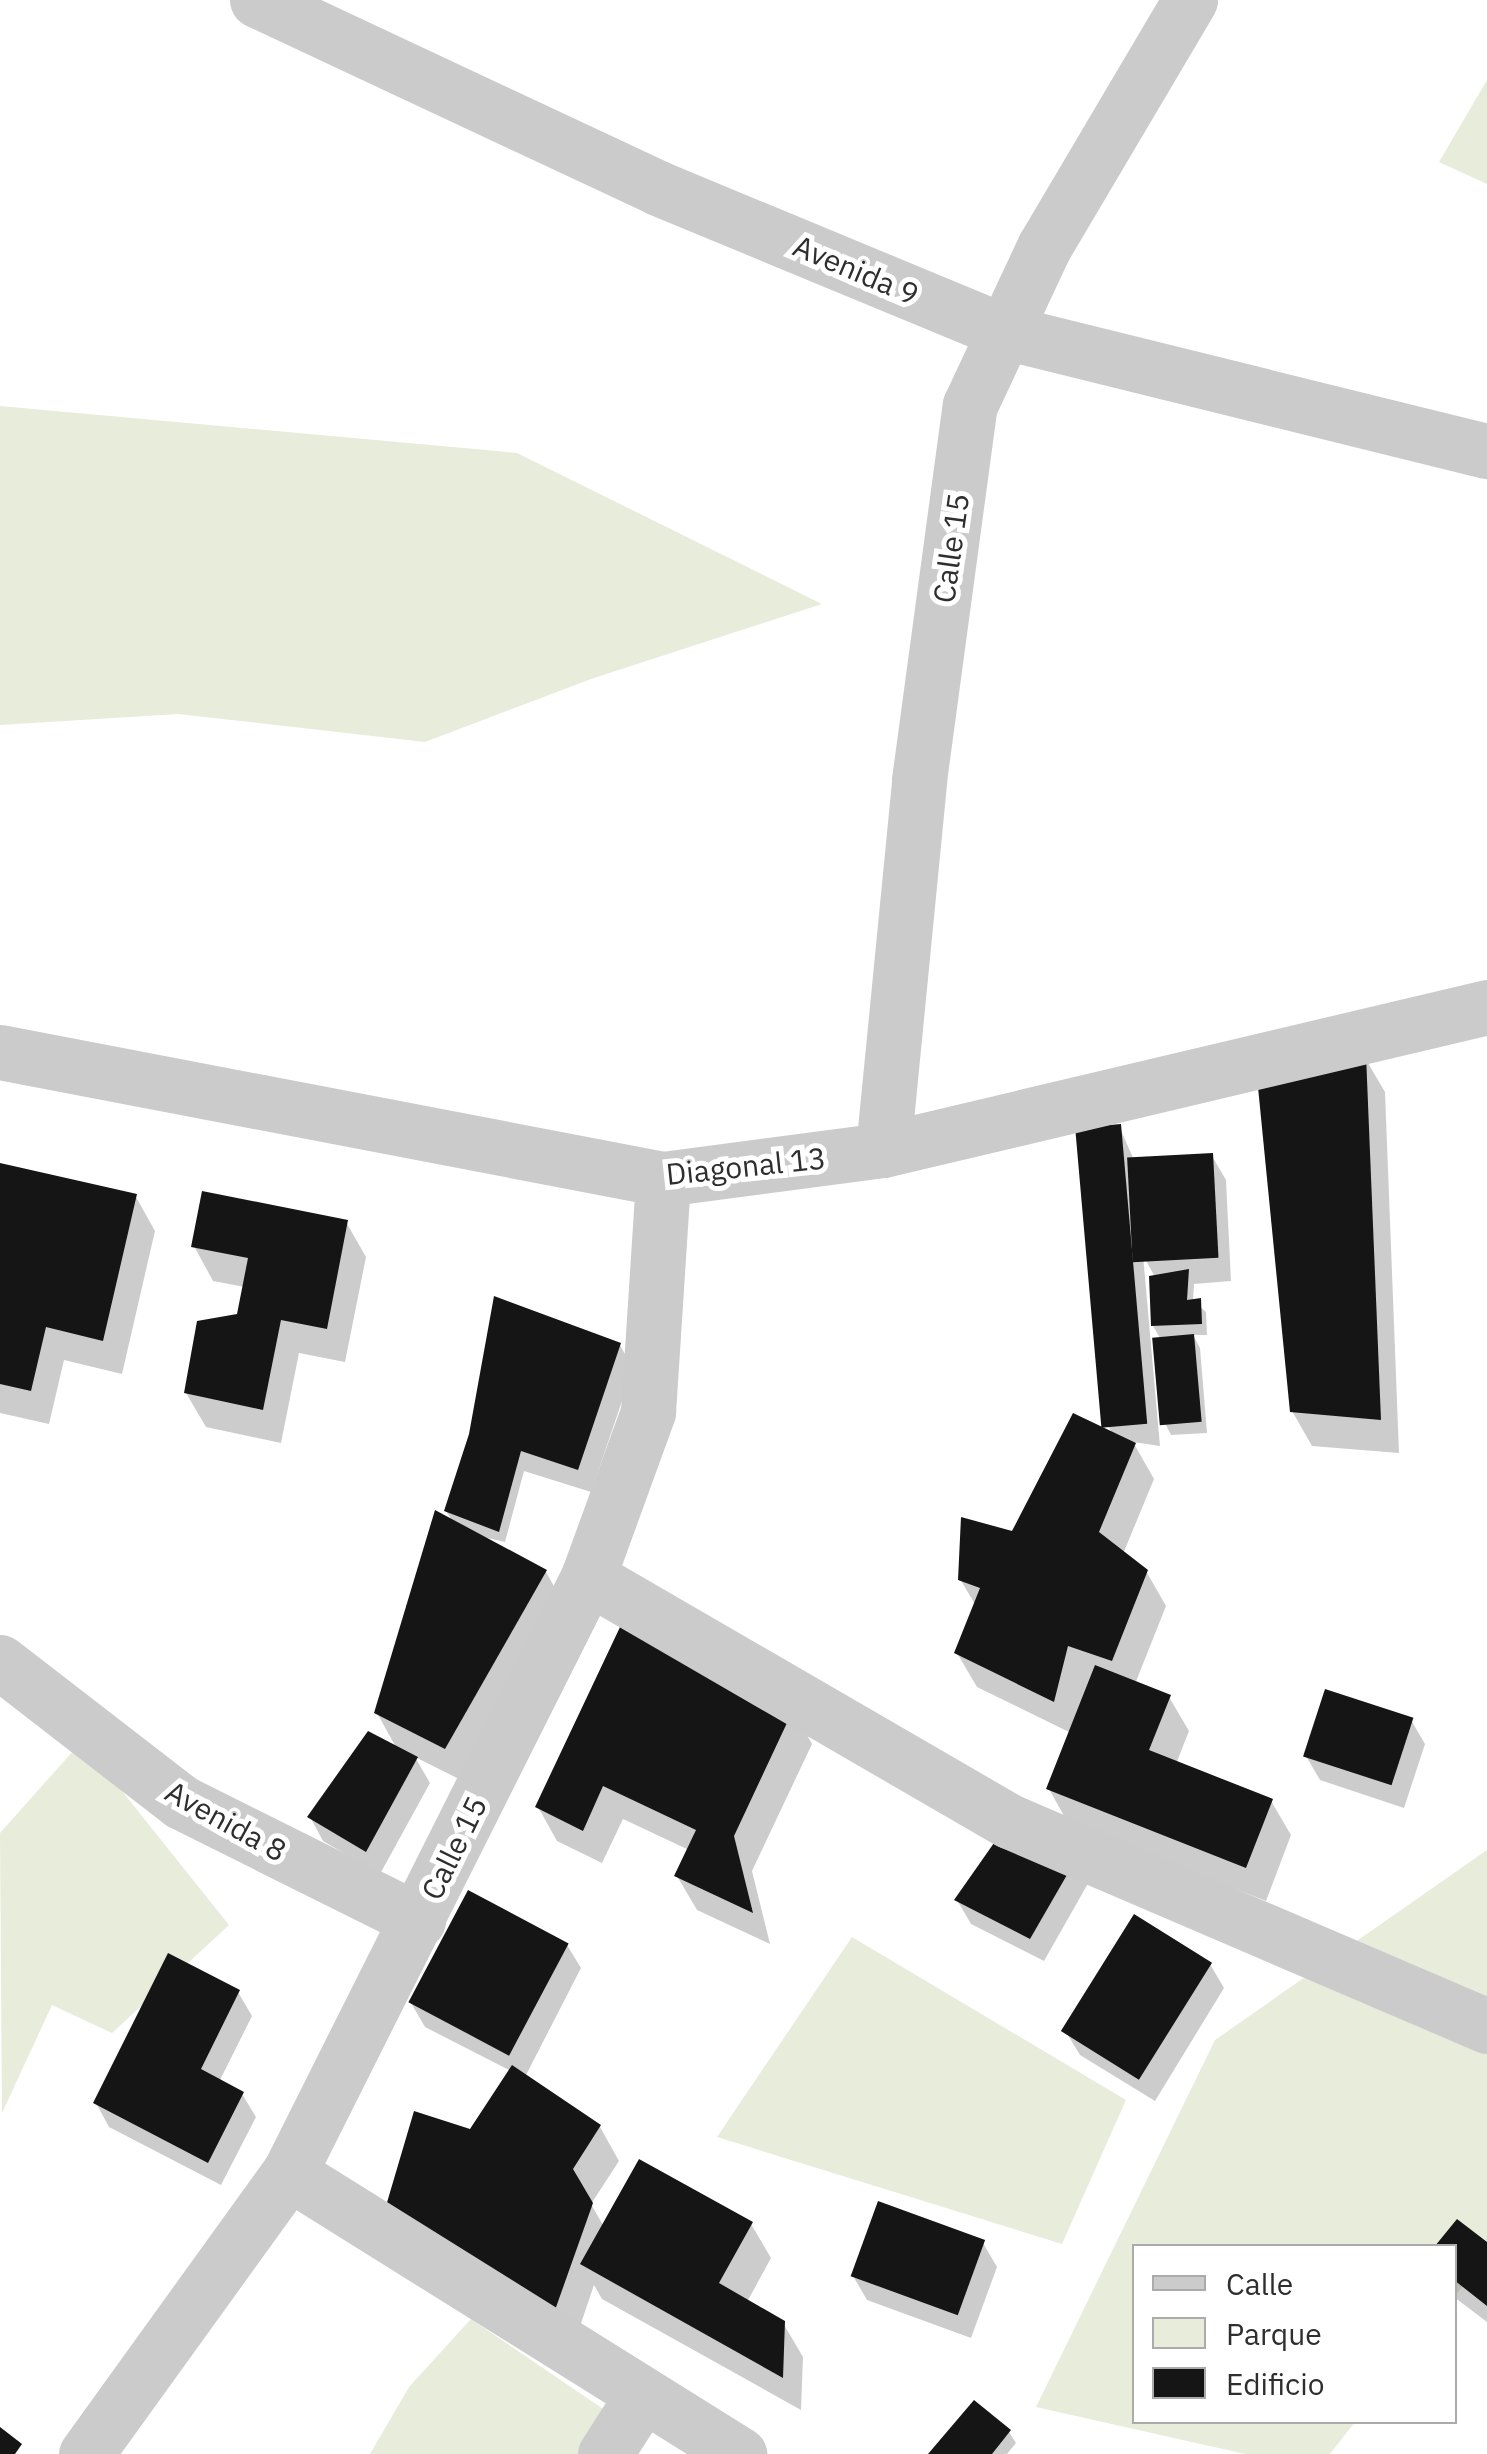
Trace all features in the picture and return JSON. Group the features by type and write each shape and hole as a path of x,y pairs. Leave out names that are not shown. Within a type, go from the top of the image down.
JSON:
{"street":[{"name":"Avenida 9","path":"257,0 658,188 1005,332 1487,451"},
{"name":"Calle 15","path":"883,1150 919,780 970,405 1044,247 1190,0"},
{"name":"Diagonal 13","path":"0,1052 662,1179 883,1150 1487,1006"},
{"name":"Calle 15","path":"86,2454 290,2173 588,1578 648,1412 662,1179"},
{"path":"588,1578 1008,1822 1487,2026"},
{"name":"Avenida 8","path":"0,1662 181,1802 418,1920"},
{"path":"290,2173 641,2398 739,2454"},
{"path":"605,2454 641,2398"}],"green space":[{"path":"1487,80 1487,184 1439,162"},
{"path":"0,406 517,453 822,604 591,679 425,742 178,714 0,725"},
{"path":"82,1741 229,1925 112,2033 52,2005 2,2113 0,1833"},
{"path":"1487,1850 1487,2255 1457,2293 1457,2244 1132,2244 1132,2424 1353,2424 1330,2454 1245,2454 1036,2407 1215,2040"},
{"path":"852,1937 1126,2100 1062,2244 717,2137"},
{"path":"471,2319 618,2419 595,2454 370,2454 409,2387"}],"building":[{"path":"1366,1055 1381,1420 1290,1412 1257,1077"},
{"path":"1121,1124 1147,1424 1101,1428 1075,1128"},
{"path":"1213,1153 1218,1258 1133,1262 1127,1158"},
{"path":"0,1163 137,1194 103,1341 46,1327 31,1391 0,1384"},
{"path":"202,1191 348,1220 327,1329 281,1320 263,1410 184,1393 197,1321 237,1314 248,1258 191,1247"},
{"path":"1189,1269 1187,1300 1201,1298 1202,1324 1151,1326 1149,1276"},
{"path":"494,1296 621,1343 578,1470 521,1451 499,1532 444,1511 469,1434"},
{"path":"1194,1334 1202,1422 1160,1425 1152,1338"},
{"path":"1073,1413 1136,1443 1099,1532 1148,1570 1112,1661 1068,1646 1054,1702 954,1653 980,1588 958,1580 961,1517 1012,1531"},
{"path":"435,1510 547,1570 445,1749 374,1713"},
{"path":"621,1625 794,1708 734,1836 753,1913 674,1876 696,1830 603,1786 583,1831 535,1807"},
{"path":"1095,1665 1171,1695 1149,1750 1273,1799 1246,1868 1046,1789"},
{"path":"1325,1689 1413,1718 1392,1785 1303,1757"},
{"path":"368,1731 418,1757 366,1852 307,1817"},
{"path":"1008,1823 1079,1854 1030,1939 954,1900"},
{"path":"468,1890 569,1944 509,2056 408,2002"},
{"path":"1134,1914 1212,1963 1139,2080 1061,2031"},
{"path":"168,1953 240,1990 201,2069 244,2092 208,2163 93,2103"},
{"path":"512,2065 601,2125 573,2169 593,2203 549,2327 383,2216 414,2111 470,2129"},
{"path":"639,2159 753,2222 719,2283 785,2321 783,2378 580,2264"},
{"path":"878,2201 985,2240 958,2315 851,2276"},
{"path":"1457,2219 1487,2242 1487,2306 1457,2282 1457,2244 1437,2244"},
{"path":"974,2400 1011,2430 992,2454 928,2454"},
{"path":"0,2427 22,2444 15,2454 0,2454"}]}
